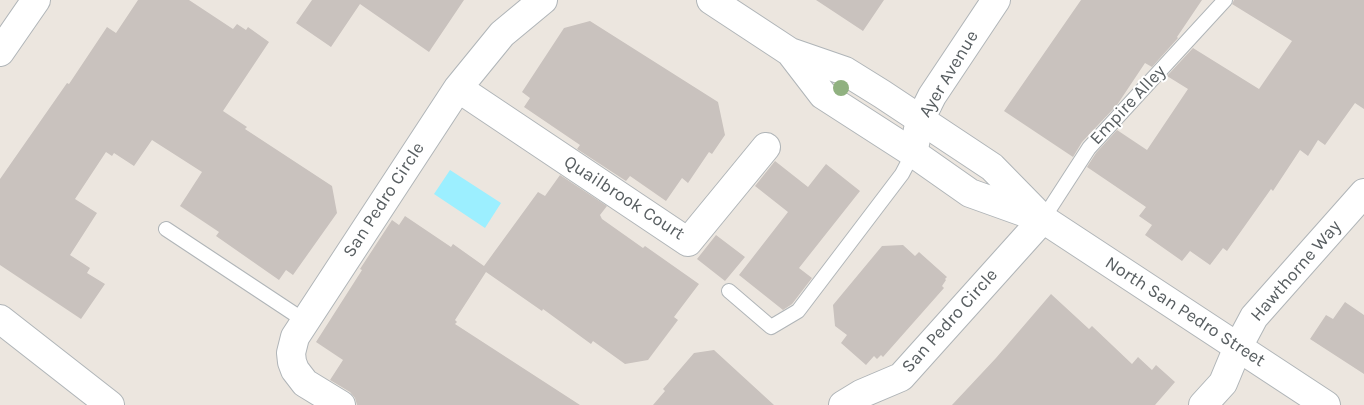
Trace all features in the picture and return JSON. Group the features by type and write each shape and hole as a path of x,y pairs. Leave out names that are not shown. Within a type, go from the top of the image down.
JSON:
{"street":[{"path":"0,52 36,0"},
{"name":"San Pedro Circle","path":"341,405 306,383 295,370 292,362 292,344 305,321 458,88 502,34 542,0"},
{"name":"North San Pedro Street","path":"710,0 790,52 845,70 992,167 1043,219 1326,405"},
{"name":"Ayer Avenue","path":"913,153 920,120 936,90 996,0"},
{"name":"North San Pedro Street","path":"790,52 823,95 913,153 970,193 1043,219"},
{"name":"Quailbrook Court","path":"458,88 688,242 766,148"},
{"name":"Hawthorne Way","path":"1203,405 1223,383 1238,346 1254,317 1364,193"},
{"name":"San Pedro Circle","path":"843,405 861,394 901,377 1043,219"},
{"path":"0,319 110,405"}],"lane":[{"name":"Empire Alley","path":"1043,219 1089,148 1225,0"},
{"path":"729,291 772,327 798,311 902,174 913,153"},
{"path":"166,229 305,321"}],"water":[{"path":"450,170 501,203 485,228 434,194"}],"building":[{"path":"138,0 189,0 233,29 237,24 246,30 248,27 269,42 223,111 247,127 245,129 332,186 337,213 293,275 286,270 279,280 216,236 219,232 180,206 202,172 152,140 134,166 114,153 112,156 106,152 75,199 97,213 70,255 90,268 87,273 105,284 81,319 0,265 0,179 67,83 69,84 107,27 116,33"},
{"path":"312,0 464,0 429,52 360,4 331,47 296,23"},
{"path":"816,0 884,0 863,31"},
{"path":"1081,0 1202,0 1178,38 1152,67 1145,63 1117,105 1082,142 1073,157 1004,111"},
{"path":"1234,0 1364,0 1364,109 1355,103 1325,145 1318,140 1308,156 1300,150 1273,191 1271,189 1227,251 1223,248 1210,265 1190,251 1182,261 1145,235 1152,225 1139,216 1146,207 1087,167 1096,153 1117,130 1147,150 1188,89 1167,76 1193,48 1259,89 1292,41 1232,4"},
{"path":"590,21 718,102 725,135 712,154 709,152 688,183 682,178 666,201 630,176 626,181 577,149 580,145 524,107 530,98 522,92 564,28"},
{"path":"775,161 808,187 826,164 860,191 799,268 812,278 792,304 783,310 739,275 788,212 755,186"},
{"path":"560,175 607,206 600,215 602,219 643,248 645,246 699,284 674,317 678,320 648,360 625,364 593,341 591,344 543,309 542,311 486,272 455,320 457,322 455,324 580,405 357,405 355,398 350,392 330,380 343,360 316,342 392,220 399,225 405,216 451,247 453,244 484,266 538,192 545,196"},
{"path":"716,235 745,257 725,281 697,259"},
{"path":"903,245 915,256 919,252 947,277 942,286 944,288 883,357 881,355 877,359 874,356 866,365 841,343 847,335 835,326 833,305 882,246"},
{"path":"1051,294 1089,329 1092,326 1132,364 1138,357 1152,370 1156,365 1175,382 1155,405 952,405 996,358"},
{"path":"1345,302 1364,315 1364,374 1310,339 1326,315 1333,319"},
{"path":"714,350 774,405 653,405 665,391 663,389 694,353"}]}
